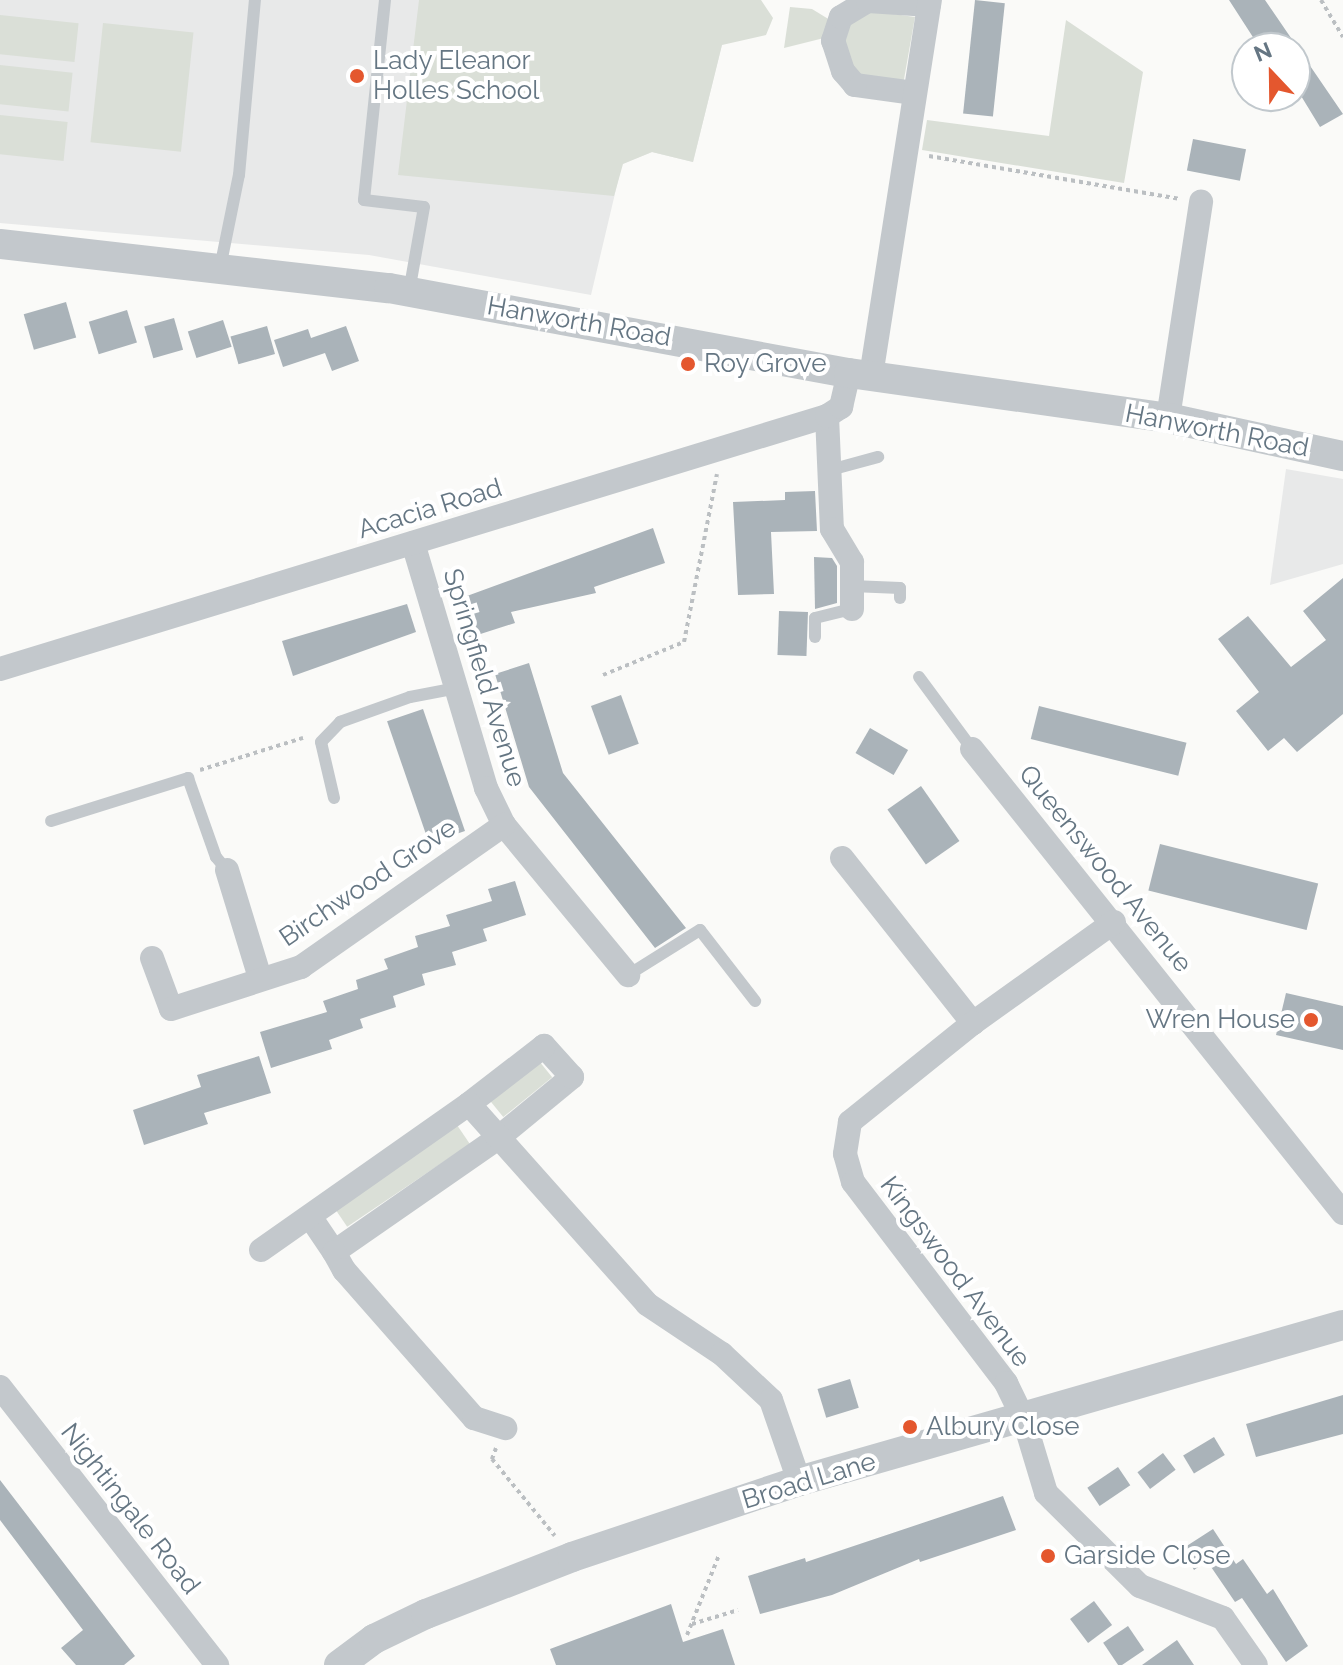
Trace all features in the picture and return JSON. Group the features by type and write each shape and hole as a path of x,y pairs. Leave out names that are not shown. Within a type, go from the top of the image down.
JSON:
{"street":[{"path":"852,597 852,562 832,529 827,416 841,407 860,374 907,152 930,3 868,1 841,17 833,41 843,71 855,85 914,93"},
{"path":"1168,418 1201,202"},
{"name":"Hanworth Road","path":"0,244 409,292 860,374 1168,418 1343,456"},
{"name":"Acacia Road","path":"0,669 827,416"},
{"name":"Springfield Avenue","path":"413,543 486,788 504,825 628,975"},
{"name":"Queenswood Avenue","path":"972,749 1114,922 1343,1213"},
{"name":"Birchwood Grove","path":"152,958 171,1009 301,967 504,825"},
{"path":"842,858 973,1023"},
{"name":"Birchwood Grove","path":"227,870 260,978"},
{"name":"Kingswood Avenue","path":"1024,1420 1006,1383 853,1182 845,1154 850,1122 973,1023 1114,922"},
{"path":"261,1250 311,1218 544,1046 572,1077 498,1138 334,1252"},
{"path":"469,1104 647,1304 722,1354 771,1400 799,1481"},
{"path":"311,1218 344,1270 474,1418 505,1428"},
{"name":"Broad Lane","path":"339,1665 374,1639 426,1614 572,1557 799,1481 1024,1420 1343,1325"},
{"name":"Nightingale Road","path":"0,1387 217,1665"},
{"path":"1024,1420 1046,1493 1062,1511 1140,1586 1223,1618 1256,1665"}],"lane":[{"path":"220,268 239,175 255,0"},
{"path":"385,0 364,200 424,207 409,292"},
{"path":"830,470 878,457"},
{"path":"815,637 815,618 852,597 900,588 900,598"},
{"path":"919,677 972,749"},
{"path":"334,798 321,742 340,722 410,697 457,688"},
{"path":"51,821 188,778 216,857 227,870"},
{"path":"628,975 700,930 755,1001"}],"path":[{"path":"1321,0 1343,37"},
{"path":"907,152 1201,202"},
{"path":"603,675 684,642 722,449"},
{"path":"188,778 306,737 321,742"},
{"path":"505,1428 492,1459 572,1557"},
{"path":"687,1635 719,1555"},
{"path":"692,1624 738,1610"}],"shaded area":[{"name":"Lady Eleanor Holles School","path":"0,0 733,0 693,162 652,152 622,164 591,295 369,255 0,223"},
{"path":"419,0 761,0 773,18 766,35 722,45 693,162 652,152 623,164 614,196 398,175"},
{"path":"790,7 812,9 830,20 824,38 784,48"},
{"path":"872,11 915,17 903,85 860,76 847,62 842,40 851,23"},
{"path":"0,15 79,23 74,62 0,54"},
{"path":"1066,20 1143,72 1124,183 922,150 927,120 1049,136"},
{"path":"103,23 194,33 181,152 90,142"},
{"path":"0,65 73,73 69,111 0,104"},
{"path":"0,115 68,122 64,161 0,154"},
{"path":"1286,469 1343,479 1343,564 1270,585"},
{"path":"539,1061 552,1077 503,1117 490,1101"},
{"path":"457,1125 470,1144 347,1227 334,1208"}],"building":[{"path":"975,0 1005,3 993,117 963,113"},
{"path":"1229,0 1265,0 1287,32 1250,32"},
{"path":"1311,67 1343,114 1320,127 1311,112"},
{"path":"1193,139 1246,149 1240,181 1187,170"},
{"path":"66,302 76,338 34,350 24,314"},
{"path":"127,310 137,343 99,354 89,322"},
{"path":"174,318 183,350 153,358 144,327"},
{"path":"223,320 232,347 196,358 188,331"},
{"path":"267,326 275,354 238,364 230,336"},
{"path":"346,326 359,361 332,371 325,353 283,367 274,340 308,329 311,338"},
{"path":"815,491 817,531 771,532 774,594 738,595 733,502 785,500 785,492"},
{"path":"653,528 665,563 594,587 596,593 511,612 515,623 468,638 456,600"},
{"path":"814,557 832,558 837,566 837,603 815,609"},
{"path":"1343,578 1343,714 1297,752 1284,738 1268,751 1236,711 1259,692 1218,639 1248,616 1291,667 1326,640 1303,611"},
{"path":"407,604 416,632 293,676 282,641"},
{"path":"779,611 808,612 806,656 777,655"},
{"path":"529,663 563,773 686,928 655,948 529,787 495,674"},
{"path":"621,695 639,744 609,755 591,706"},
{"path":"1039,706 1186,743 1178,776 1031,739"},
{"path":"423,709 465,831 429,843 387,721"},
{"path":"870,728 908,750 894,775 856,753"},
{"path":"921,786 959,841 926,864 887,810"},
{"path":"1160,844 1318,883 1307,930 1148,891"},
{"path":"515,881 526,915 483,929 487,941 452,952 456,965 422,974 425,985 393,996 396,1007 360,1019 363,1028 329,1040 332,1049 271,1068 260,1032 327,1012 323,1001 358,989 356,980 388,969 384,959 418,947 415,936 450,926 446,915 492,901 488,889"},
{"name":"Wren House","path":"1286,993 1343,1006 1343,1050 1276,1035"},
{"path":"259,1056 271,1093 204,1113 208,1124 144,1145 133,1110 201,1087 197,1075"},
{"path":"850,1379 859,1408 826,1418 817,1389"},
{"path":"1343,1395 1343,1434 1256,1457 1246,1424"},
{"path":"1214,1437 1225,1455 1194,1474 1183,1456"},
{"path":"1163,1453 1176,1470 1150,1489 1137,1472"},
{"path":"1118,1467 1130,1485 1100,1506 1087,1488"},
{"path":"0,1480 135,1656 124,1665 76,1665 61,1648 83,1630 0,1520"},
{"path":"1003,1496 1016,1530 920,1562 919,1559 832,1595 760,1614 748,1576 805,1558 806,1562"},
{"path":"1213,1529 1236,1564 1243,1559 1267,1594 1273,1589 1308,1646 1286,1662 1242,1598 1235,1602 1207,1561 1194,1570 1182,1549"},
{"path":"1094,1601 1112,1625 1088,1643 1070,1619"},
{"path":"671,1604 683,1642 723,1629 735,1665 556,1665 550,1649"},
{"path":"1128,1626 1144,1650 1118,1665 1103,1643"},
{"path":"1177,1640 1194,1665 1142,1665"}],"place":[{"name":"Lady Eleanor Holles School","path":"357,76"},
{"name":"Roy Grove","path":"688,364"},
{"name":"Wren House","path":"1311,1020"},
{"name":"Albury Close","path":"910,1427"},
{"name":"Garside Close","path":"1048,1556"}]}
